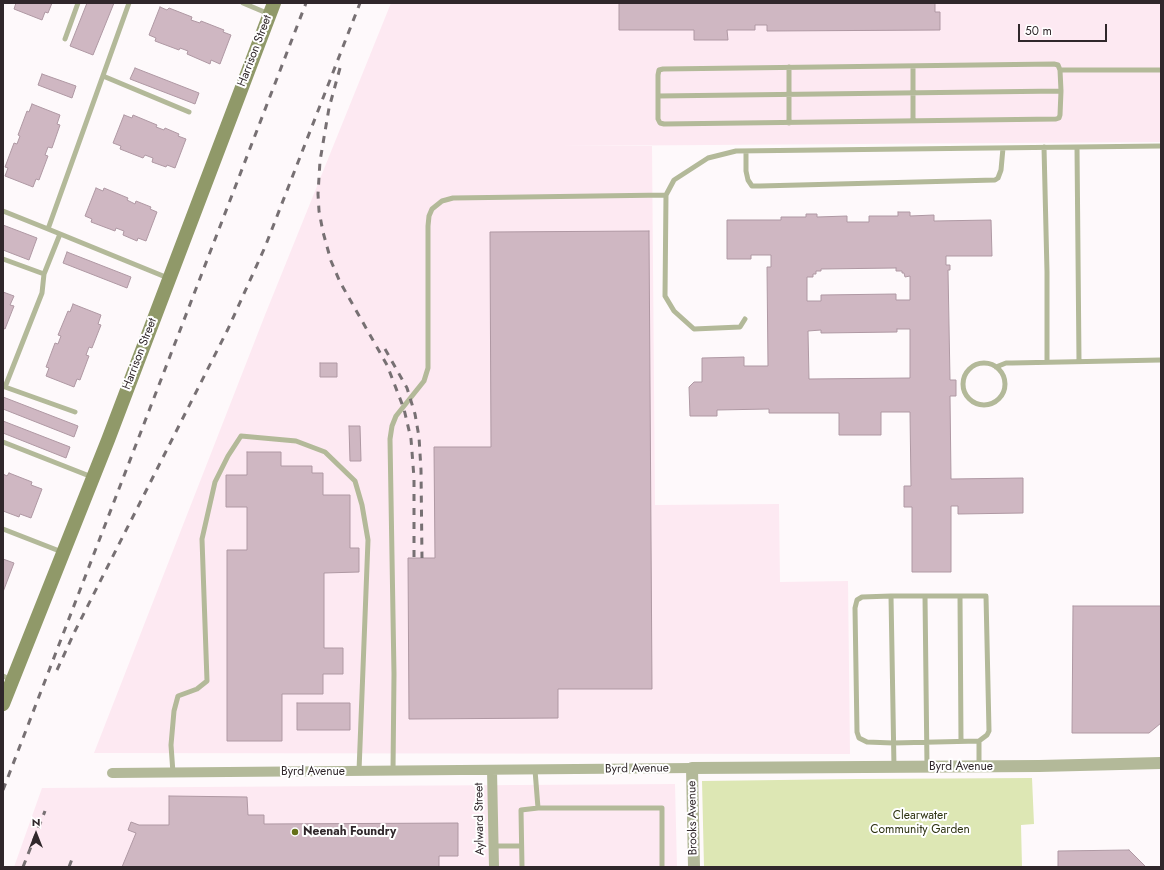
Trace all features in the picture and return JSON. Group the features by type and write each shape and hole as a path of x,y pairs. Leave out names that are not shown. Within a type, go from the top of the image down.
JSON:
{"main road":[{"name":"Harrison Street","path":"3,704 8,678 63,553 93,477 271,8"}],"street":[{"name":"Byrd Avenue","path":"112,773 979,767 1161,764"},
{"name":"Brooks Avenue","path":"692,768 694,867"},
{"name":"Aylward Street","path":"492,770 494,867"}],"lane":[{"path":"65,39 78,3"},
{"path":"48,229 129,3"},
{"path":"243,3 271,8"},
{"path":"1054,64 1058,66 1060,70 1061,91 1059,118 664,124 660,123 658,119 658,75 659,70 663,69 913,66 1054,64"},
{"path":"913,66 913,121"},
{"path":"789,68 789,122"},
{"path":"1060,70 1161,70"},
{"path":"104,76 189,112"},
{"path":"658,96 1061,91"},
{"path":"745,319 740,327 694,328 674,312 665,296 666,195 674,180 708,158 736,151 1161,146"},
{"path":"1044,147 1047,272 1047,362"},
{"path":"1077,147 1079,361"},
{"path":"746,151 746,171 748,180 752,186 760,186 995,180 998,178 1001,170 1003,148"},
{"path":"394,771 390,439 392,426 396,416 424,381 428,368 428,226 432,208 442,201 453,198 666,195"},
{"path":"3,211 168,278"},
{"path":"60,234 44,274 42,294 4,386 74,412"},
{"path":"3,259 44,274"},
{"path":"996,367 1004,378 1005,385 1000,397 995,402 988,404 975,403 969,399 965,393 963,379 970,368 976,364 990,364 996,367 1006,363 1161,360"},
{"path":"174,773 172,745 174,711 178,696 197,689 207,682 202,540 215,482 228,456 241,436 296,441 325,452 355,481 362,505 368,540 359,771"},
{"path":"3,442 93,477"},
{"path":"3,529 63,553"},
{"path":"862,596 925,596 986,596 989,731 987,735 979,741 867,742 859,738 857,732 855,608 857,600 862,596"},
{"path":"891,596 894,767"},
{"path":"925,596 927,767"},
{"path":"960,596 961,741"},
{"path":"979,741 979,767"},
{"path":"536,770 538,808"},
{"path":"522,867 520,810 538,808 662,808 662,867"},
{"path":"494,846 521,846"}],"shaded area":[{"path":"391,3 1161,3 1161,142 558,146 652,146 655,505 779,504 780,582 848,581 850,754 94,753 265,315"},
{"name":"Neenah Foundry","path":"675,784 677,867 14,867 42,788"}],"green space":[{"name":"Clearwater Community Garden","path":"1032,778 1034,824 1021,825 1022,867 704,867 702,781"}],"building":[{"path":"16,3 52,3 48,13 45,12 42,20 14,9"},
{"path":"87,3 114,3 93,55 70,46"},
{"path":"619,3 935,3 935,12 940,12 940,30 767,31 767,25 755,25 755,30 727,30 728,40 694,40 694,30 619,30"},
{"path":"160,7 167,10 169,8 192,17 191,20 200,23 201,21 224,30 223,32 231,35 220,64 211,60 210,64 187,54 188,51 180,48 179,50 155,41 156,38 149,35"},
{"path":"135,68 199,93 195,104 130,79"},
{"path":"42,74 76,86 72,98 38,85"},
{"path":"32,104 60,115 57,124 60,125 52,148 48,147 45,155 48,156 39,180 36,179 33,187 5,176 8,168 5,167 14,143 17,144 20,136 18,135 27,111 29,112"},
{"path":"124,115 132,118 133,115 157,125 156,127 164,130 165,128 179,134 178,136 186,139 175,168 167,165 166,167 152,162 153,158 145,155 143,158 120,149 121,146 113,143"},
{"path":"96,188 103,191 104,188 128,198 127,200 135,204 136,201 151,207 150,209 157,212 146,241 138,238 137,241 123,235 124,231 116,228 115,231 91,222 92,219 85,216"},
{"path":"898,212 910,212 910,216 934,215 934,221 991,220 992,256 946,256 946,265 950,265 950,270 948,270 950,380 956,380 956,396 950,396 951,479 1023,478 1023,513 958,514 958,506 951,506 951,572 912,572 912,507 904,507 904,486 911,486 910,412 881,412 881,435 839,435 839,413 769,413 769,409 717,410 717,416 690,416 689,387 694,382 702,382 702,358 744,357 744,366 768,366 767,267 771,267 771,255 751,255 751,259 727,259 727,220 781,220 781,217 806,217 806,214 817,214 817,217 847,216 847,222 869,222 869,216 898,216","holes":["896,268 896,271 902,271 905,277 910,276 910,300 896,300 896,294 821,295 821,301 807,301 807,277 813,277 813,274 816,274 816,271 821,271 821,269","897,329 910,329 910,378 809,379 808,331 821,330 821,333 897,332"]},
{"path":"3,225 37,238 29,260 3,250"},
{"path":"649,231 652,689 558,689 558,718 409,719 408,558 435,558 434,447 491,447 490,232"},
{"path":"67,252 131,277 127,288 63,263"},
{"path":"3,292 14,296 10,305 14,306 5,329 3,328"},
{"path":"73,304 101,315 98,324 101,325 92,348 89,347 86,355 89,356 80,380 77,379 74,387 46,376 49,368 46,367 55,343 58,344 61,336 58,335 68,311 70,312"},
{"path":"320,363 337,363 337,377 320,377"},
{"path":"3,397 78,426 74,437 3,409"},
{"path":"3,421 70,447 66,458 3,433"},
{"path":"349,426 360,426 361,461 350,461"},
{"path":"247,452 281,452 281,466 312,466 312,473 323,473 323,495 350,495 350,548 359,548 359,572 324,573 324,648 343,648 343,674 323,674 323,694 282,694 282,741 227,741 227,550 247,550 247,507 226,507 226,475 247,475"},
{"path":"9,473 32,482 31,485 42,489 31,518 20,514 19,517 3,511 3,474 7,476"},
{"path":"3,559 14,563 3,592"},
{"path":"1073,606 1161,606 1161,723 1149,733 1072,733"},
{"path":"297,703 350,703 350,730 297,730"},
{"name":"Neenah Foundry","path":"169,796 247,797 248,815 264,815 264,824 458,823 458,856 439,856 439,867 122,867 136,833 128,830 131,822 139,825 169,825"},
{"path":"1129,850 1146,867 1058,867 1058,851"}],"railway":[{"path":"3,790 306,3"},
{"path":"57,670 75,631 228,329 265,247 360,3"},
{"path":"340,68 329,108 320,161 318,194 319,211 331,261 340,282 387,365 404,409 411,439 414,478 414,558"},
{"path":"385,349 407,388 415,414 419,437 421,470 422,558"},
{"path":"23,867 45,811"},
{"path":"69,867 72,859"}],"place":[{"name":"Neenah Foundry","path":"295,832"}]}
